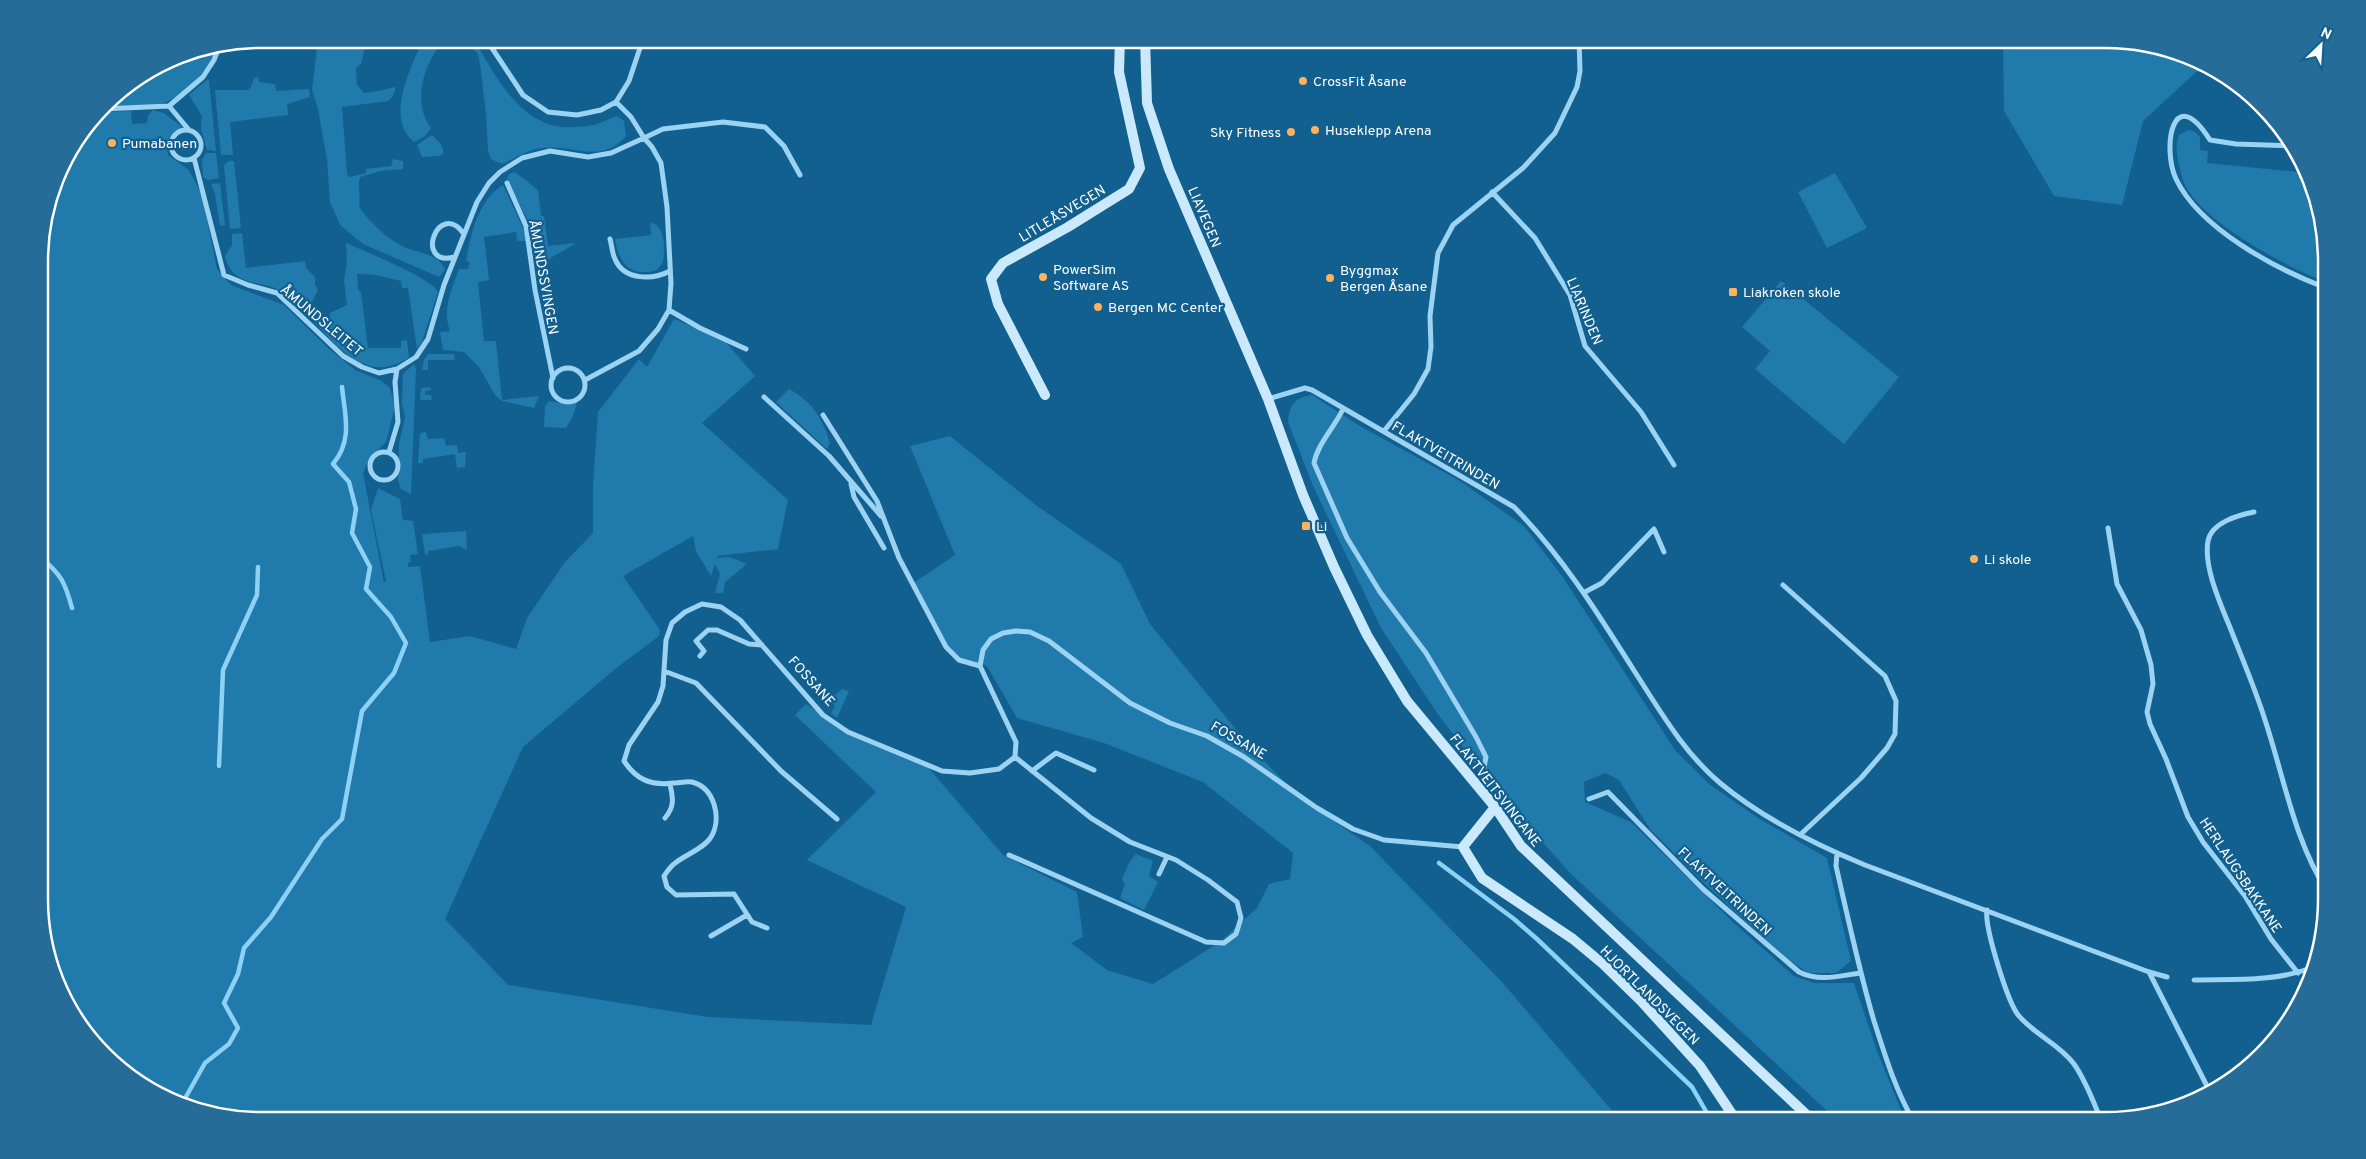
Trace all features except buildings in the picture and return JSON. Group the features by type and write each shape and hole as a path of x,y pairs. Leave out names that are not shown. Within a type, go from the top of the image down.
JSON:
{"main road":[{"name":"LITLEÅSVEGEN","path":"1045,395 998,304 991,279 1003,263 1068,228 1129,189 1140,168 1119,72 1120,48"},
{"name":"LIAVEGEN","path":"1145,48 1147,102 1169,169 1268,399"},
{"name":"FLAKTVEITSVINGANE","path":"1268,399 1303,495 1367,635 1407,701 1495,807 1521,846 1804,1112"},
{"path":"1463,847 1495,807"},
{"name":"HJORTLANDSVEGEN","path":"1463,847 1482,878 1573,939 1603,964 1641,1001 1700,1066 1731,1112"}],"street":[{"path":"492,48 523,95 548,112 577,115 601,110 616,102 629,81 640,48"},
{"path":"1384,431 1414,394 1428,369 1431,347 1430,316 1438,252 1453,225 1523,168 1560,124 1577,87 1580,71 1579,48"},
{"path":"111,109 169,106 203,77 217,52"},
{"path":"553,378 561,370 572,368 582,375 585,380 639,351 658,329 669,310 670,272 667,207 661,163 632,117 616,102"},
{"path":"169,106 189,130 175,134 172,138 171,148 179,159 189,160 194,158"},
{"path":"2285,146 2236,144 2210,140 2200,124 2192,117 2181,117 2171,133 2170,156 2176,178 2191,203 2229,236 2258,255 2295,276 2318,285"},
{"path":"389,452 398,422 395,382 397,369 416,357 428,339 444,285 477,202 489,183 500,172 522,158 550,151 588,157 612,153 664,129 723,122 764,127 784,146 800,175"},
{"name":"ÅMUNDSLEITET","path":"189,130 196,135 200,142 199,151 194,158 224,275 248,285 277,293 343,356 362,367 379,373 397,369"},
{"name":"ÅMUNDSSVINGEN","path":"507,183 526,226 535,290 553,378 551,386 554,395 563,401 573,402 582,395 585,380"},
{"name":"LIARINDEN","path":"1492,192 1536,238 1570,296 1585,346 1641,412 1674,465"},
{"path":"455,257 444,258 435,252 432,247 433,236 436,231 445,225 456,226 464,234"},
{"path":"610,239 615,259 628,272 653,278 670,272"},
{"path":"669,310 729,343 746,349"},
{"name":"FLAKTVEITRINDEN","path":"1268,399 1305,388 1384,431 1514,508 1540,534 1585,592 1674,732 1719,782 1761,814 1837,853 2149,972 2167,977"},
{"path":"764,397 829,456 883,519"},
{"name":"FLAKTVEITSVINGANE","path":"1343,409 1333,428 1316,452 1314,463 1347,538 1380,592 1426,653 1476,737 1486,757 1483,772"},
{"path":"823,415 877,501 899,558 946,647 960,660 980,666 1016,742 1015,757 1091,818 1130,842 1167,857 1208,880 1237,902 1241,918 1236,934 1224,943 1206,942 1009,855"},
{"path":"379,452 389,452 396,458 397,472 391,479 377,479 370,472 372,458 379,452"},
{"path":"850,481 854,497 884,548"},
{"path":"2254,512 2237,515 2214,530 2208,538 2207,549 2216,589 2265,721 2300,834 2318,872"},
{"name":"HERLAUGSBAKKANE","path":"2108,528 2117,584 2141,630 2151,665 2152,684 2147,712 2150,724 2166,759 2188,817 2203,842 2245,896 2271,939 2298,973"},
{"path":"1585,592 1602,583 1654,529 1664,552"},
{"path":"1783,585 1885,676 1896,701 1895,734 1887,748 1861,778 1801,834"},
{"name":"FOSSANE","path":"767,928 752,922 734,894 676,895 667,887 664,876 673,864 710,838 717,824 716,810 712,800 703,789 692,782 662,785 646,781 632,773 624,761 629,745 658,702 663,686 666,640 672,623 685,612 702,604 720,607 740,620 823,715 848,732 942,771 970,773 999,769 1015,757"},
{"path":"700,656 704,651 696,641 708,630 716,630 749,644 762,645"},
{"name":"FOSSANE","path":"980,666 983,650 991,639 1003,633 1030,632 1049,641 1130,703 1170,723 1214,740 1244,757 1317,808 1353,829 1384,840 1463,847"},
{"path":"664,671 696,683 780,771 837,819"},
{"path":"1032,771 1056,753 1094,770"},
{"path":"665,818 671,811 674,802 670,784"},
{"name":"FLAKTVEITRINDEN","path":"1589,799 1608,792 1703,889 1799,972 1807,976 1828,978 1860,973"},
{"path":"1837,853 1836,866 1860,973 1890,1070 1909,1112"},
{"path":"1159,874 1167,857"},
{"path":"1987,910 1987,921 1993,947 2014,1010 2028,1025 2060,1049 2075,1065 2083,1078 2098,1112"},
{"path":"711,936 747,916"},
{"path":"2194,980 2263,979 2306,970"},
{"path":"2149,972 2207,1086"}],"shaded area":[{"path":"317,48 365,48 361,64 356,68 357,85 364,93 396,87 393,96 388,101 342,107 347,173 349,177 366,173 366,169 391,166 393,159 403,161 403,169 381,171 360,177 359,207 378,229 390,238 407,248 438,260 445,270 439,277 363,244 340,225 330,202 327,160 318,109 312,90"},
{"path":"419,48 438,48 425,72 422,84 422,107 425,118 431,128 425,136 414,142 405,132 401,119 403,92"},
{"path":"472,48 479,48 501,84 525,111 539,120 555,126 579,127 597,124 617,116 624,121 626,136 607,150 586,151 542,148 526,152 502,164 491,159 488,151 486,113 478,54"},
{"path":"2003,48 2133,49 2174,59 2204,72 2196,72 2143,121 2122,205 2054,196 2004,111"},
{"path":"216,53 204,72 188,88 163,103 113,107 142,83 166,69"},
{"path":"258,77 259,82 275,84 276,91 309,89 310,97 287,104 288,115 230,122 233,155 221,155 215,90 248,90 254,78"},
{"path":"208,79 216,151 207,150 201,128 202,116 189,95"},
{"path":"153,110 164,113 182,127 168,140 166,147 168,155 189,170 202,195 217,269 231,285 284,305 329,349 355,370 382,381 390,388 395,407 386,442 370,458 363,473 384,583 386,581 371,510 378,488 400,499 403,520 413,521 418,554 410,555 411,562 408,563 408,567 420,566 430,642 470,636 516,649 527,618 565,562 593,533 593,487 598,412 639,359 647,367 674,319 724,340 755,376 702,423 788,500 778,549 717,556 717,558 730,557 747,564 725,582 723,593 715,593 720,574 715,564 711,576 696,551 693,536 623,576 660,630 659,636 615,669 523,747 445,919 508,985 708,1017 871,1025 906,907 807,860 876,792 795,715 806,704 847,730 922,760 1003,855 1077,892 1083,937 1071,943 1107,970 1153,984 1220,942 1257,908 1269,884 1290,879 1293,853 1203,782 1104,743 1017,718 987,666 950,655 912,584 955,555 910,446 950,436 1037,506 1121,564 1150,624 1251,748 1302,799 1370,846 1502,982 1613,1112 260,1112 233,1110 205,1104 166,1090 142,1076 120,1059 100,1039 83,1017 69,993 59,967 49,926 48,246 49,233 59,192 69,166 91,131 108,112 131,111 132,124 147,123 148,115"},
{"path":"2188,130 2194,131 2200,137 2200,150 2208,151 2207,163 2299,172 2311,205 2317,233 2318,279 2247,242 2207,212 2193,197 2184,183 2178,161 2177,141 2179,135"},
{"path":"432,135 441,144 444,153 439,156 422,157 417,145"},
{"path":"206,153 216,153 219,178 208,180 203,177 202,160"},
{"path":"229,161 234,161 241,228 230,229 224,165"},
{"path":"515,172 538,190 541,216 544,216 548,246 575,243 549,259 534,258 529,223 507,179 509,174"},
{"path":"1835,173 1867,228 1827,248 1798,192"},
{"path":"220,183 225,225 220,226 215,194 211,184"},
{"path":"503,185 525,232 526,241 517,241 516,232 484,237 489,280 478,282 484,341 496,341 502,400 539,396 534,408 502,401 495,395 479,367 464,352 443,350 440,332 450,331 447,315 448,300 459,269 468,269 470,262 466,261 477,218 487,199"},
{"path":"650,223 655,224 662,233 664,245 663,262 657,270 640,272 633,270 623,261 619,255 615,239 651,235"},
{"path":"242,233 246,268 305,261 306,268 315,277 315,284 318,290 311,304 304,305 304,311 325,322 330,320 330,313 347,305 344,280 347,264 346,243 411,272 433,286 438,292 422,342 417,349 408,288 402,288 401,281 375,275 357,274 368,348 401,348 401,341 407,340 409,357 390,366 373,367 356,360 327,336 286,294 277,289 242,279 235,274 229,267 225,256 232,245 232,234"},
{"path":"1781,281 1899,377 1844,444 1755,369 1770,351 1742,327"},
{"path":"428,354 454,354 455,360 428,360 428,370 422,370 424,360"},
{"path":"414,364 416,369 411,494 401,489 398,480 399,444 405,417 402,403 403,374"},
{"path":"430,387 431,390 425,391 425,395 431,395 432,400 420,400 421,388"},
{"path":"789,389 804,399 820,418 830,443 827,449 776,402"},
{"path":"1312,395 1360,426 1460,481 1524,526 1562,576 1675,750 1709,784 1758,818 1827,858 1851,961 1836,973 1808,973 1789,960 1707,886 1650,829 1619,780 1605,773 1584,782 1585,802 1631,822 1736,925 1794,976 1814,983 1854,983 1877,1051 1902,1112 1828,1112 1570,873 1493,787 1437,713 1381,628 1314,488 1288,422 1292,406 1301,398"},
{"path":"578,400 573,416 566,428 544,427 545,406 549,401 566,404"},
{"path":"426,432 428,439 444,438 446,446 457,445 458,453 466,452 465,467 457,468 455,454 423,459 423,463 418,463 420,433"},
{"path":"466,531 467,550 459,546 428,551 428,555 425,554 422,534"},
{"path":"842,689 849,691 837,718 831,713 835,706 830,699"},
{"path":"1136,854 1153,861 1149,876 1158,882 1144,910 1120,898 1125,884 1122,879 1130,861"}],"waterway":[{"path":"186,1098 205,1063 229,1044 238,1028 224,1003 238,974 244,948 271,917 322,839 342,819 362,711 394,673 406,643 391,617 366,589 370,567 352,533 356,509 349,482 333,464 339,455 345,437 346,418 342,387"},
{"path":"48,564 61,579 72,608"},
{"path":"219,766 223,670 257,595 258,567"},
{"path":"1439,863 1514,919 1537,939 1692,1087 1706,1112"}],"place":[{"name":"CrossFit Åsane","path":"1303,81"},
{"name":"Huseklepp Arena","path":"1315,130"},
{"name":"Sky Fitness","path":"1291,132"},
{"name":"Pumabanen","path":"112,143"},
{"name":"PowerSim Software AS","path":"1043,277"},
{"name":"Byggmax Bergen Åsane","path":"1330,278"},
{"name":"Liakroken skole","path":"1733,292"},
{"name":"Bergen MC Center","path":"1098,307"},
{"name":"Li","path":"1306,526"},
{"name":"Li skole","path":"1974,559"}]}
